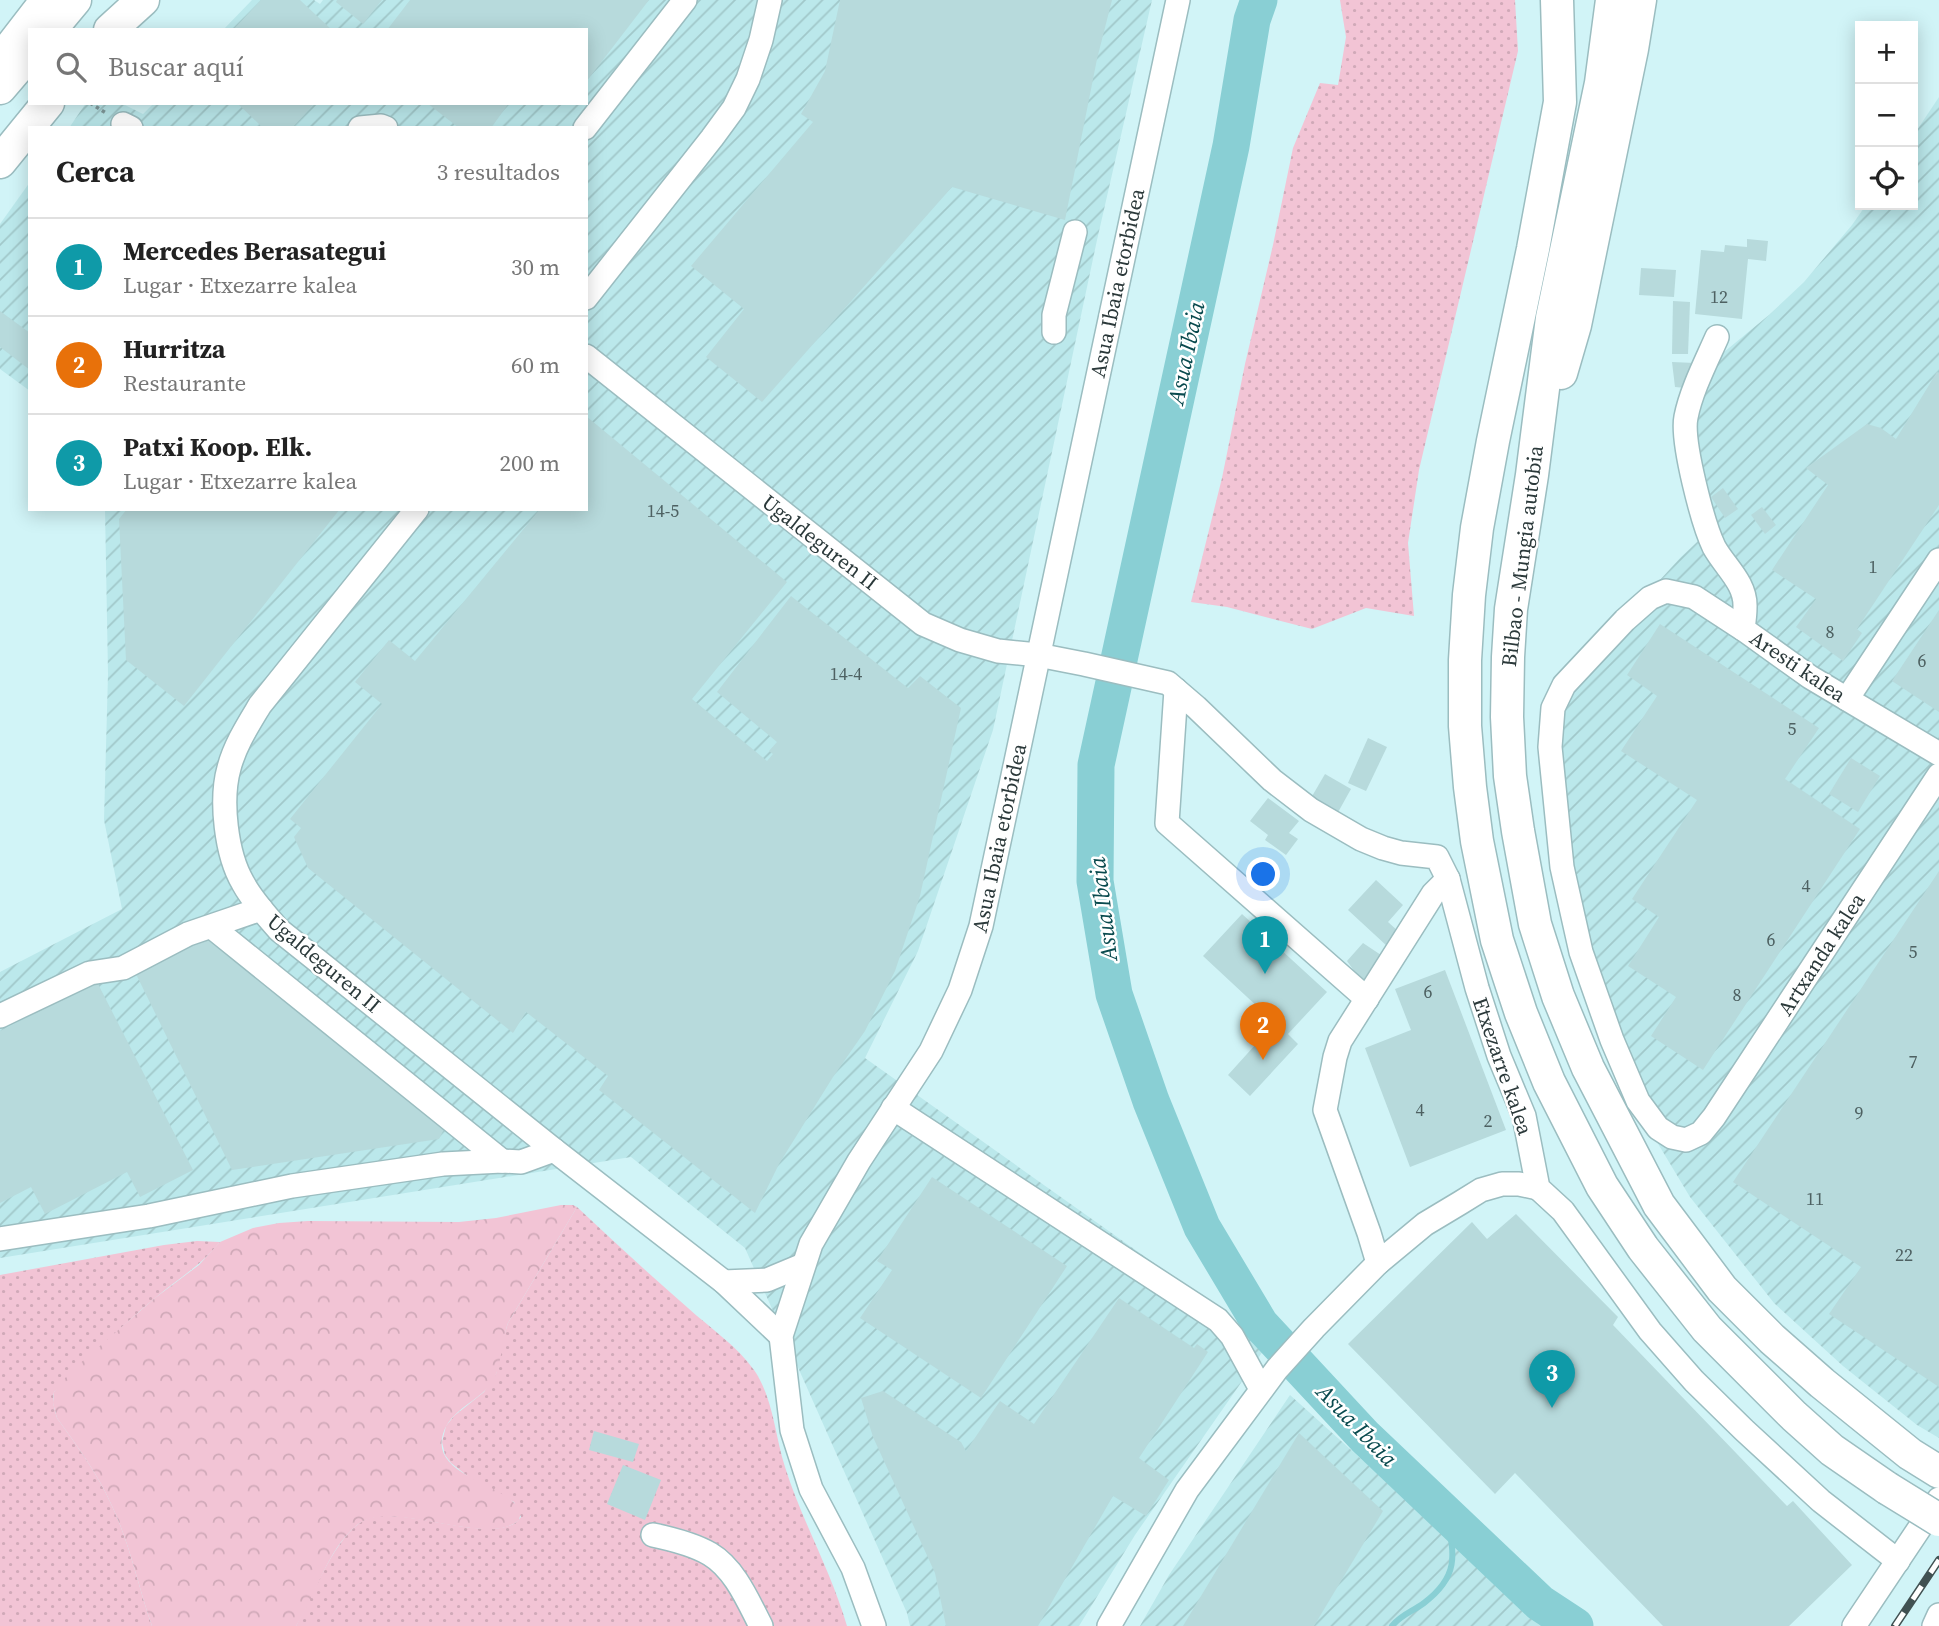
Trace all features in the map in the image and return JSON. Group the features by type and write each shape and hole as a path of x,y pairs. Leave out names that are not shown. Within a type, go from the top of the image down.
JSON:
{"highway":[{"path":"0,61 47,0"},
{"path":"52,28 75,0"},
{"path":"111,28 134,0"},
{"path":"111,28 143,0"},
{"path":"1557,0 1560,102"},
{"path":"1560,102 1578,0"},
{"name":"Bilbao - Mungia autobia","path":"1612,0 1601,83 1552,318 1511,609 1507,717 1510,776 1535,924 1558,996 1588,1068 1660,1205 1722,1289 1772,1339 1910,1454 1939,1472"},
{"path":"1532,475 1574,325 1640,0"},
{"path":"0,88 28,56"},
{"name":"Bilbao - Mungia autobia","path":"1560,102 1493,441 1477,528 1469,595 1465,726 1477,841 1497,940 1521,1013 1549,1082 1602,1186 1643,1248 1707,1329 1794,1416 1832,1450 1939,1520"},
{"path":"29,126 46,105"},
{"path":"0,162 28,128"}],"street":[{"path":"587,126 685,0"},
{"path":"588,295 734,108 748,79 770,0"},
{"name":"Asua Ibaia etorbidea","path":"874,1626 853,1568 811,1489 792,1430 781,1336 811,1244 859,1161 931,1051 960,990 981,926 1178,0"},
{"path":"1054,332 1054,315 1074,232"},
{"name":"Aresti kalea","path":"1717,337 1685,418 1686,444 1707,529 1715,548 1740,584 1746,605 1743,628 1810,677 1939,754"},
{"name":"Ugaldeguren II","path":"588,358 923,624 998,651 1038,655 1152,679 1168,684 1176,691"},
{"name":"Ugaldeguren II","path":"415,511 260,705 240,738 228,769 225,808 231,850 242,882 279,930 724,1282 781,1336"},
{"path":"1847,699 1939,560"},
{"name":"Artxanda kalea","path":"1743,628 1694,597 1666,591 1650,598 1625,620 1564,685 1553,708 1550,747 1562,867 1581,952 1612,1040 1638,1101 1658,1128 1672,1137 1686,1140 1701,1133 1714,1117 1939,775"},
{"path":"1176,691 1272,780 1311,810 1382,848 1437,857 1448,878 1433,894 1340,1041 1325,1110 1378,1263"},
{"path":"1176,691 1167,823 1367,999"},
{"name":"Etxezarre kalea","path":"1448,878 1477,988 1499,1056 1524,1116 1538,1188"},
{"path":"0,1016 90,973 123,968 188,934 261,909"},
{"path":"212,927 502,1161"},
{"path":"893,1108 1218,1320 1232,1336 1261,1389"},
{"path":"0,1239 149,1216 292,1186 443,1164 521,1162 554,1150"},
{"path":"1109,1626 1186,1490 1277,1369 1378,1263 1425,1224 1481,1190 1502,1184 1538,1188 1563,1211 1650,1331 1694,1381 1821,1501 1898,1561"},
{"path":"724,1282 767,1280 803,1265"},
{"path":"1854,1626 1939,1499"},
{"path":"653,1535 683,1542 711,1554 737,1581 761,1626"},
{"path":"1934,1626 1939,1615"}],"shaded area":[{"path":"252,0 314,0 320,4 323,0 1152,0 1097,240 993,730 918,951 865,1058 1268,1344 1135,1535 1079,1626 910,1626 907,1613 745,1248 631,1157 0,1258 0,972 122,909 104,820 108,674 105,511 588,511 588,126 70,126 85,105 125,105 143,114 152,105 588,105 588,28 225,28"},
{"path":"1939,97 1939,1438 1917,1425 1843,1366 1774,1303 1690,1197 1651,1132 1581,952 1550,747 1564,685 1680,558 1714,526 1694,454 1697,404 1718,357 1804,282 1862,210 1918,210 1918,128"},
{"path":"28,185 28,390 0,369 0,224"},
{"path":"1290,1395 1459,1547 1561,1626 1140,1626 1169,1575"}],"green space":[{"path":"1340,0 1515,0 1518,51 1419,470 1408,543 1414,616 1366,608 1312,629 1227,607 1191,602 1222,478 1293,148 1320,83 1338,85 1346,37"},
{"path":"561,1205 577,1207 508,1323 491,1384 451,1419 443,1434 442,1449 448,1460 459,1470 513,1502 521,1512 519,1520 504,1527 485,1529 392,1516 372,1518 357,1525 337,1547 296,1626 152,1626 129,1550 112,1506 94,1471 57,1418 53,1403 54,1392 70,1372 155,1298 199,1265 220,1242 253,1228 308,1221 459,1222 496,1218"},
{"path":"577,1207 731,1345 754,1370 770,1404 792,1487 847,1626 296,1626 332,1556 341,1542 361,1522 376,1517 397,1516 491,1529 509,1526 521,1517 514,1502 470,1478 451,1463 445,1455 442,1442 446,1426 454,1416 484,1392 496,1374 508,1323"},
{"path":"197,1241 220,1242 197,1265 116,1333 54,1392 53,1396 57,1418 94,1471 118,1520 152,1626 0,1626 0,1275"}],"building":[{"path":"261,0 300,0 330,28 235,28"},
{"path":"382,0 363,24 336,2"},
{"path":"410,0 649,0 588,79 588,28 389,28"},
{"path":"840,0 1112,0 1097,59 1065,220 952,187 762,402 706,357 744,309 691,266 813,122 801,114 825,71"},
{"path":"239,105 313,105 294,126 261,126"},
{"path":"430,105 508,105 492,126 456,126"},
{"path":"1747,239 1768,241 1766,261 1748,259 1742,319 1695,314 1701,250 1724,252 1725,245 1747,247"},
{"path":"1641,268 1676,270 1674,297 1639,295"},
{"path":"1673,301 1690,302 1688,354 1672,354"},
{"path":"0,311 28,332 28,368 0,347"},
{"path":"1672,362 1695,363 1686,388 1675,387"},
{"path":"1937,372 1939,505 1857,629 1862,633 1843,661 1796,627 1816,599 1772,570 1828,485 1806,468 1867,424 1881,428 1896,439"},
{"path":"588,418 787,582 692,699 767,761 773,754 769,751 777,742 717,692 791,596 908,688 920,676 961,708 920,896 895,971 865,1031 779,1164 755,1213 599,1090 608,1076 526,1012 513,1033 308,868 294,837 301,828 290,819 382,704 355,682 389,640 415,661 538,511 588,511"},
{"path":"1723,488 1738,509 1725,518 1711,497"},
{"path":"1762,507 1776,525 1765,534 1751,515"},
{"path":"125,511 338,511 184,706 126,660 119,519"},
{"path":"1939,610 1939,712 1892,681"},
{"path":"1660,624 1819,728 1785,779 1860,829 1703,1070 1651,1036 1676,997 1628,966 1659,917 1632,899 1697,800 1621,751 1657,696 1627,675"},
{"path":"1368,738 1387,747 1366,791 1348,783"},
{"path":"1851,758 1880,776 1858,812 1829,794"},
{"path":"1325,774 1351,789 1337,814 1311,798"},
{"path":"1268,798 1299,821 1289,833 1298,839 1286,855 1265,840 1268,835 1250,821"},
{"path":"1939,871 1939,1387 1829,1314 1861,1267 1733,1182"},
{"path":"1376,880 1403,905 1388,922 1399,932 1387,946 1348,910"},
{"path":"1242,914 1327,992 1288,1034 1298,1044 1250,1096 1228,1075 1275,1023 1203,956"},
{"path":"209,934 445,1127 439,1139 232,1170 135,972"},
{"path":"1363,943 1384,957 1375,969 1372,967 1362,982 1347,961"},
{"path":"1445,970 1506,1130 1410,1167 1365,1048 1411,1030 1395,989"},
{"path":"97,982 193,1170 140,1197 127,1172 45,1214 31,1187 0,1203 0,1031"},
{"path":"932,1177 1067,1266 981,1398 860,1318 892,1270 877,1261"},
{"path":"1516,1214 1618,1317 1613,1325 1787,1506 1793,1501 1852,1565 1789,1626 1663,1626 1515,1473 1495,1494 1348,1344 1472,1222 1487,1239"},
{"path":"1119,1298 1194,1348 1197,1344 1208,1352 1139,1458 1169,1480 1146,1516 1113,1496 1038,1626 946,1626 935,1573 873,1437 861,1398 883,1391 961,1442 966,1451 1000,1401 1034,1424"},
{"path":"594,1431 639,1444 633,1462 589,1450"},
{"path":"1299,1433 1383,1511 1314,1626 1183,1626"},
{"path":"623,1465 661,1480 645,1520 607,1504"}],"waterway":[{"name":"Asua Ibaia","path":"1259,0 1252,20 1231,146 1096,765 1095,881 1114,994 1151,1101 1202,1227 1260,1324 1365,1437 1540,1603 1575,1626"},
{"path":"1392,1626 1436,1593 1449,1573 1452,1552 1446,1513"}],"railway":[{"path":"1895,1626 1939,1560"}],"place":[{"name":"Mercedes Berasategui","path":"1265,974"},
{"name":"Hurritza","path":"1263,1060"},
{"name":"Patxi Koop. Elk.","path":"1552,1408"}]}
